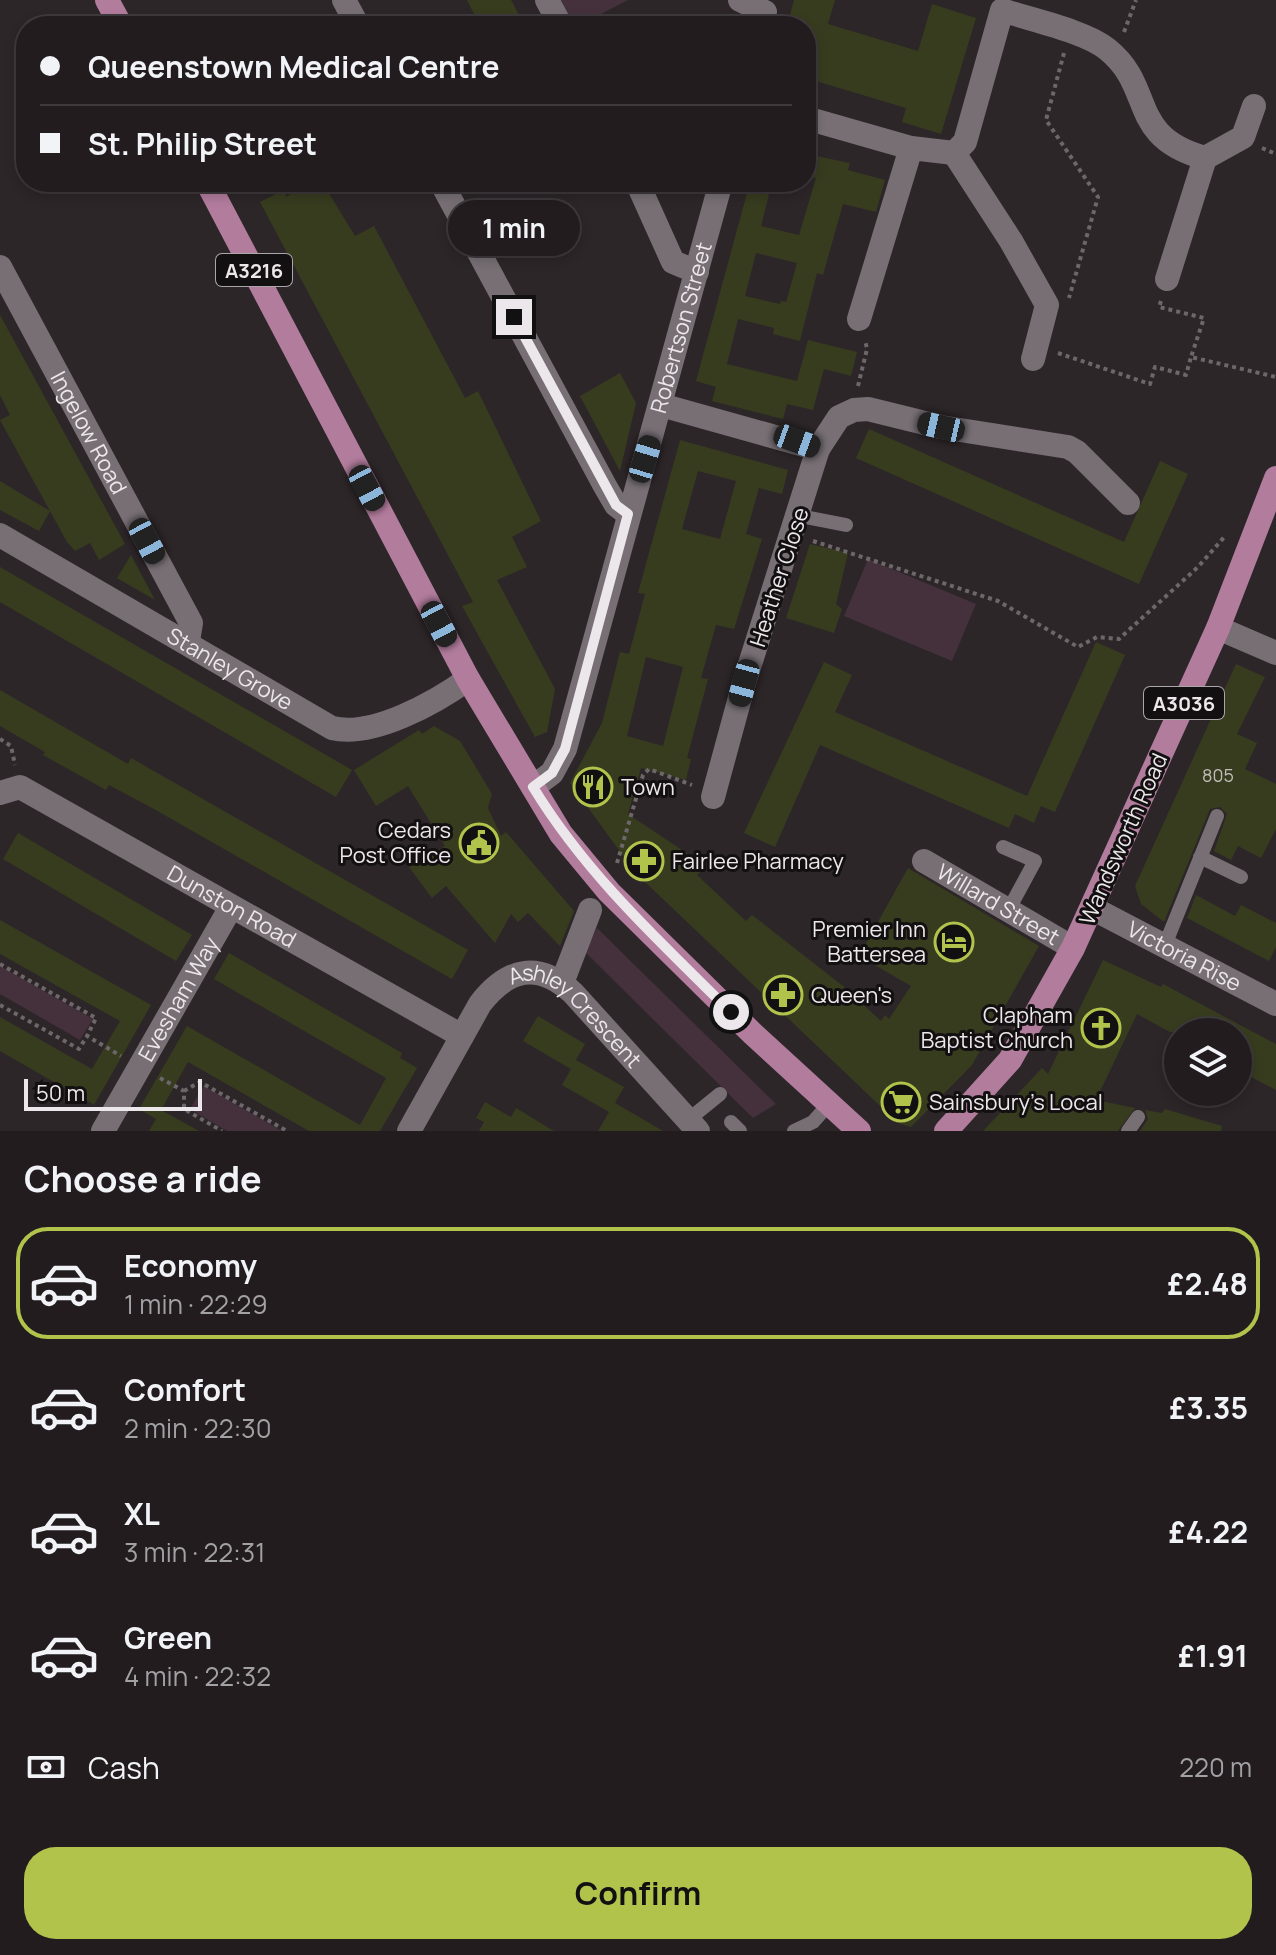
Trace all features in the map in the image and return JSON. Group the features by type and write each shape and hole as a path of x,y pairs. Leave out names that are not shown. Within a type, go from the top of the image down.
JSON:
{"main road":[{"name":"A3216","path":"212,192 468,679 561,834 609,892 859,1131"},
{"name":"Wandsworth Road","path":"946,1131 1010,1060 1073,948 1218,628 1273,494"}],"street":[{"path":"740,0 764,13"},
{"path":"954,153 965,142 1002,5 1106,47 1128,75 1155,132 1177,150 1205,158"},
{"path":"1167,279 1205,158 1243,137 1254,106"},
{"path":"816,121 911,148 954,153"},
{"path":"859,319 911,148"},
{"path":"954,153 1011,241 1047,305 1035,352"},
{"path":"446,192 605,486 616,505 628,514"},
{"path":"642,192 673,262 697,272"},
{"name":"Robertson Street","path":"533,787 552,773 565,749 718,192"},
{"name":"Ingelow Road","path":"0,267 191,623 188,641"},
{"path":"661,405 818,449"},
{"path":"854,410 868,409 941,427 1068,447 1077,452 1128,503"},
{"name":"Heather Close","path":"714,795 744,683 797,525 818,449 839,417 854,410"},
{"name":"Stanley Grove","path":"0,535 188,641 332,728 363,731 468,679"},
{"path":"1218,628 1276,653"},
{"name":"Dunston Road","path":"10,790 231,907 462,1036"},
{"name":"Willard Street","path":"924,861 1073,948"},
{"name":"Evesham Way","path":"103,1131 231,907"},
{"name":"Victoria Rise","path":"1092,908 1276,1004"},
{"path":"562,983 590,910"},
{"name":"Ashley Crescent","path":"409,1131 480,1004 494,985 506,977 533,973 562,983 693,1126"}],"lane":[{"path":"797,525 846,525"},
{"path":"1165,945 1217,816"},
{"path":"1003,847 1035,861 1009,909"},
{"path":"1200,857 1241,877"},
{"path":"693,1126 720,1094"},
{"path":"794,1131 813,1122 829,1104"},
{"path":"1128,1131 1138,1117"}],"path":[{"path":"1114,56 1136,0"},
{"path":"1047,305 1068,303 1098,197 1046,120 1070,33"},
{"path":"1035,352 1150,384 1155,367 1186,375 1204,318 1159,307 1167,279"},
{"path":"854,410 867,349 859,319"},
{"path":"1191,357 1276,377"},
{"path":"797,525 998,601 1078,647 1097,637 1119,639 1198,567 1234,527"},
{"path":"0,739 11,746 10,790"},
{"path":"617,863 643,775 649,769 714,795"},
{"path":"0,964 96,1018 79,1049 0,1005"},
{"path":"87,1036 184,1091"},
{"path":"184,1091 200,1082 287,1131"},
{"path":"184,1091 184,1109 222,1131"}],"shaded area":[{"path":"559,0 628,0 597,16 568,16"},
{"path":"868,559 976,604 952,661 844,616"},
{"path":"597,928 776,1104 753,1118 584,951"},
{"path":"0,966 93,1019 80,1040 0,994"},
{"path":"204,1086 282,1131 227,1131 190,1109"}],"building":[{"path":"467,0 511,0 520,16 475,16"},
{"path":"794,0 835,0 828,24 918,51 932,4 976,18 941,134 902,122 906,108 816,81 816,16 790,16"},
{"path":"816,156 850,163 848,170 885,180 876,212 843,204 823,275 817,273 800,341 773,334 774,328 738,319 727,364 797,381 808,340 857,352 851,376 824,369 813,410 787,404 783,419 712,401 716,387 696,381 747,192 770,192 761,226 799,235 812,192 816,192","holes":["756,253 797,263 786,302 781,301 780,304 745,296"]},
{"path":"279,192 285,192 286,197 294,192 328,192 355,236 374,226 465,398 478,391 541,521 512,537 527,567 497,580 555,689 547,732 535,737 462,606 473,602 260,202"},
{"path":"0,315 125,544 99,560 90,543 75,551 67,542 0,420 10,415 0,395"},
{"path":"620,373 636,403 620,471 580,396"},
{"path":"869,429 1124,542 1160,461 1188,474 1139,584 856,458"},
{"path":"680,440 788,470 782,494 759,488 746,534 762,539 734,629 716,625 701,678 708,679 687,758 691,759 686,780 641,768 628,814 706,866 697,875 746,921 752,915 843,986 881,1021 885,1015 889,1019 911,986 859,956 908,868 1039,946 972,1065 911,1127 898,1123 623,861 624,857 570,783 602,723 620,652 629,654 645,594 638,593","holes":["698,471 736,481 720,539 682,529","646,657 683,667 663,746 627,736"]},
{"path":"0,481 50,511 39,531 0,510"},
{"path":"810,544 848,553 836,604 842,609 834,633 786,618"},
{"path":"131,555 155,600 117,578"},
{"path":"0,567 352,770 336,797 0,602"},
{"path":"1096,642 1125,655 1055,812 1041,806 1034,823 1015,814 1009,828 820,745 775,847 744,833 824,662 852,675 835,712 1027,796"},
{"path":"1236,664 1265,677 1237,734 1257,743 1245,769 1276,784 1276,829 1261,858 1238,846 1231,860 1214,851 1227,814 1220,807 1210,809 1164,922 1141,904 1135,886"},
{"path":"0,690 128,764 131,758 468,950 452,979 154,809 109,785 106,790 43,755 45,752 0,726"},
{"path":"434,726 460,741 492,794 488,808 501,836 506,832 574,911 560,946 528,913 518,922 511,914 495,943 446,886 432,898 409,867 445,846 408,786 376,806 354,770 419,730 422,734"},
{"path":"18,833 192,935 176,961 3,859"},
{"path":"1196,895 1235,916 1241,905 1276,923 1276,947 1269,961 1187,918"},
{"path":"0,920 151,1005 94,1105 0,1051 0,1017 92,1069 120,1021 0,954"},
{"path":"229,953 402,1053 400,1058 417,1068 380,1131 309,1131 188,1062 161,1110 199,1131 149,1131 156,1119 139,1109 187,1026 360,1125 386,1078 214,979"},
{"path":"1103,960 1161,987 1163,984 1227,1018 1164,1018 1164,1029 1137,1014 1096,1100 1135,1108 1118,1131 983,1131 1042,1068 1048,1074"},
{"path":"538,1016 585,1044 571,1069 523,1041"},
{"path":"1252,1031 1276,1044 1276,1090 1252,1077"},
{"path":"576,1060 624,1087 615,1103 663,1131 598,1131 609,1112 562,1085"},
{"path":"485,1102 511,1117 516,1108 554,1131 479,1131 484,1122 476,1118"},
{"path":"1165,1109 1222,1126 1221,1131 1140,1131 1148,1119 1145,1110 1162,1113"}],"place":[{"name":"Town","path":"593,787"},
{"name":"Cedars Post Office","path":"479,843"},
{"name":"Fairlee Pharmacy","path":"644,861"},
{"name":"Premier Inn Battersea","path":"954,942"},
{"name":"Queen's","path":"783,995"},
{"name":"Clapham Baptist Church","path":"1101,1028"},
{"name":"Sainsbury's Local","path":"901,1102"}],"route":[{"path":"514,317 616,505 628,514 565,749 552,773 533,787 561,834 609,892 731,1012"}]}
